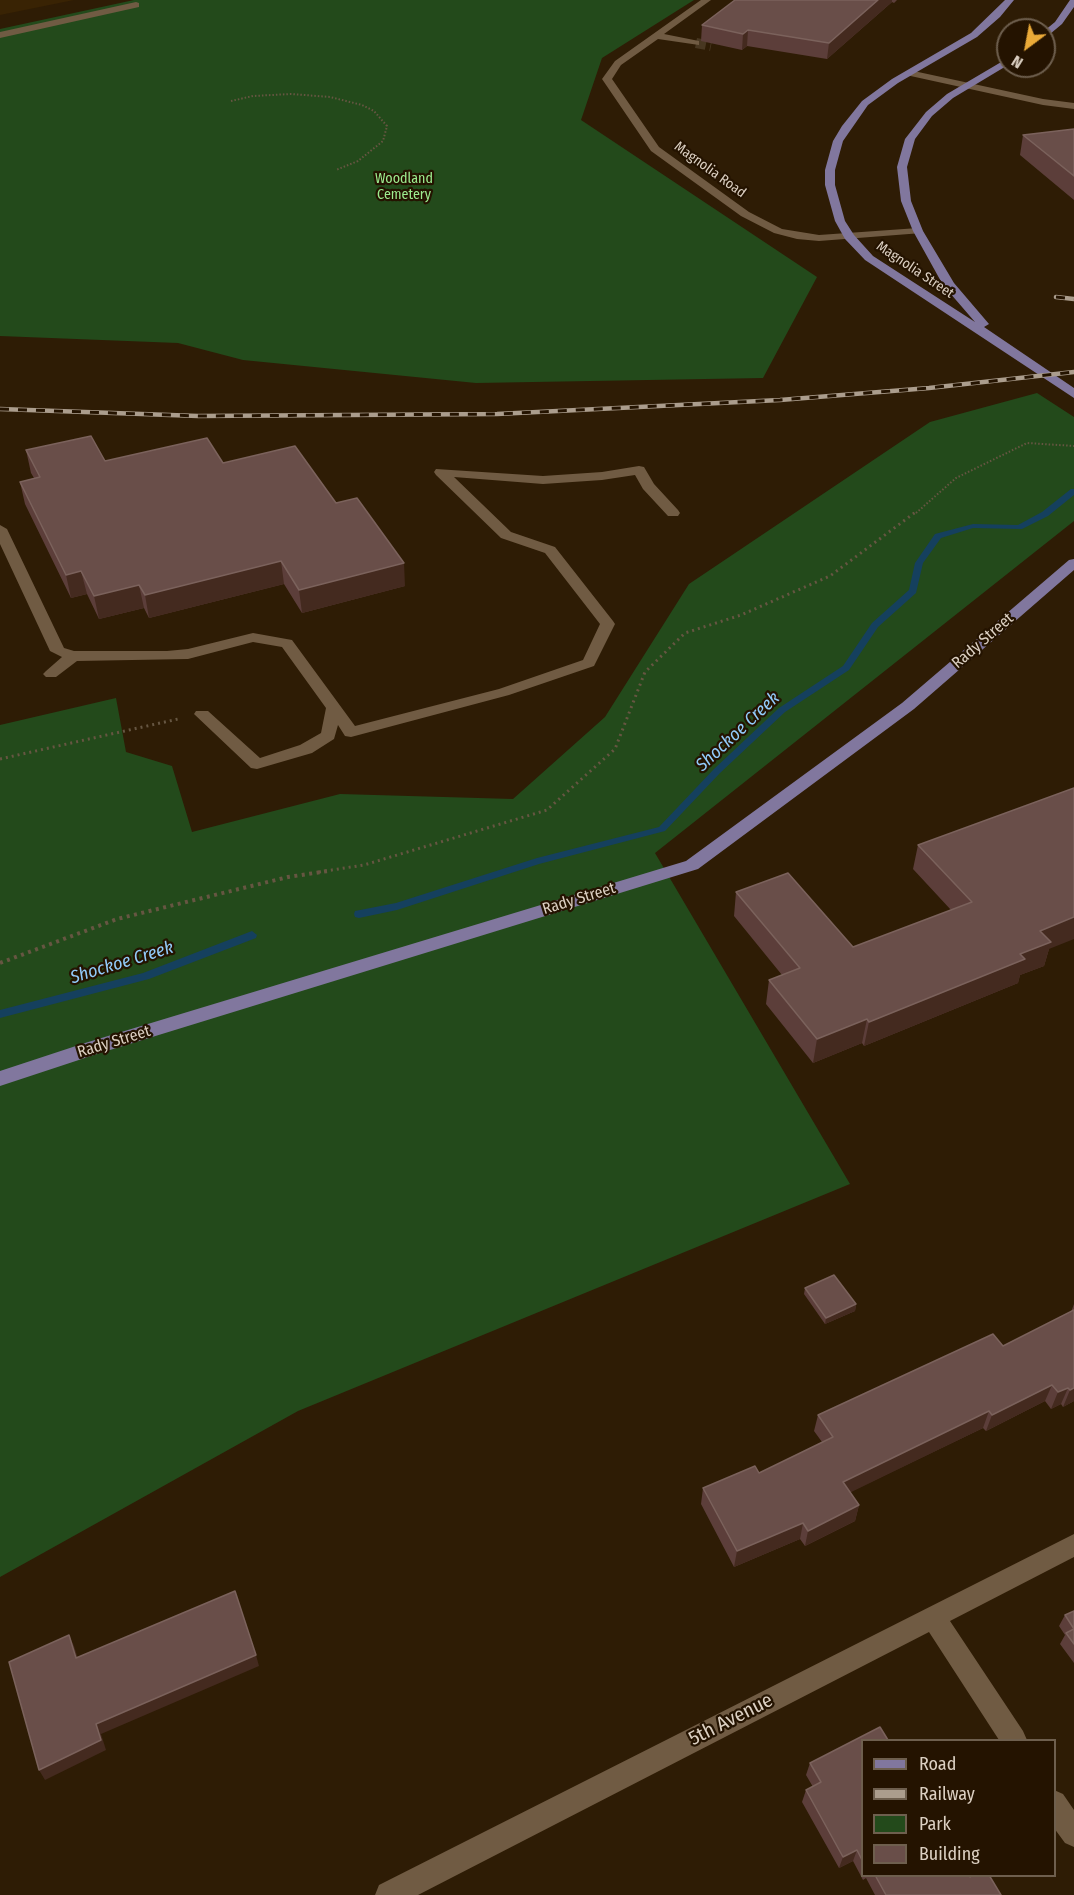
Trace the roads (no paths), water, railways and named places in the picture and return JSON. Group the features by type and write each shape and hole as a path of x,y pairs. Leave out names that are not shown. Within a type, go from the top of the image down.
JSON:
{"main road":[{"name":"Magnolia Street","path":"1010,0 974,35 909,73 866,103 845,128 838,141 830,170 833,205 849,237 857,247 878,264 1001,343 1074,394"},
{"path":"1056,26 1074,0"},
{"name":"Magnolia Street","path":"996,68 965,86 929,114 914,132 905,152 902,182 906,201 918,231 960,300 1001,343"},
{"name":"Rady Street","path":"0,1079 92,1048 692,865 908,706 1074,563"}],"street":[{"name":"Magnolia Road","path":"707,0 618,63 607,79 655,149 761,224 797,237 849,237 918,231"},
{"path":"0,35 136,5"},
{"path":"658,36 696,43"},
{"path":"909,73 1043,102 1074,106"},
{"path":"0,529 58,651 73,656 167,656 188,654 253,637 287,643 351,732 504,692 589,663 608,624 550,550 506,535 441,472 543,480 639,471 648,486 673,513"},
{"path":"51,674 73,656"},
{"path":"202,714 256,764 306,749 328,735 334,708"},
{"name":"5th Avenue","path":"389,1895 1074,1545"},
{"path":"933,1617 1013,1739"},
{"path":"1056,1806 1074,1834"}],"waterway":[{"name":"Shockoe Creek","path":"359,914 397,906 537,861 662,829 717,771 782,710 846,668 875,625 913,591 919,563 938,536 973,526 1019,527 1045,514 1074,491"},
{"name":"Shockoe Creek","path":"0,1014 145,976 252,935"}],"tunnel":[{"path":"696,43 711,46"}],"railway":[{"path":"1056,297 1074,299"},
{"path":"0,409 198,416 497,414 780,400 929,388 1074,372"}],"park label":[{"name":"Woodland Cemetery","path":"404,188"}]}
